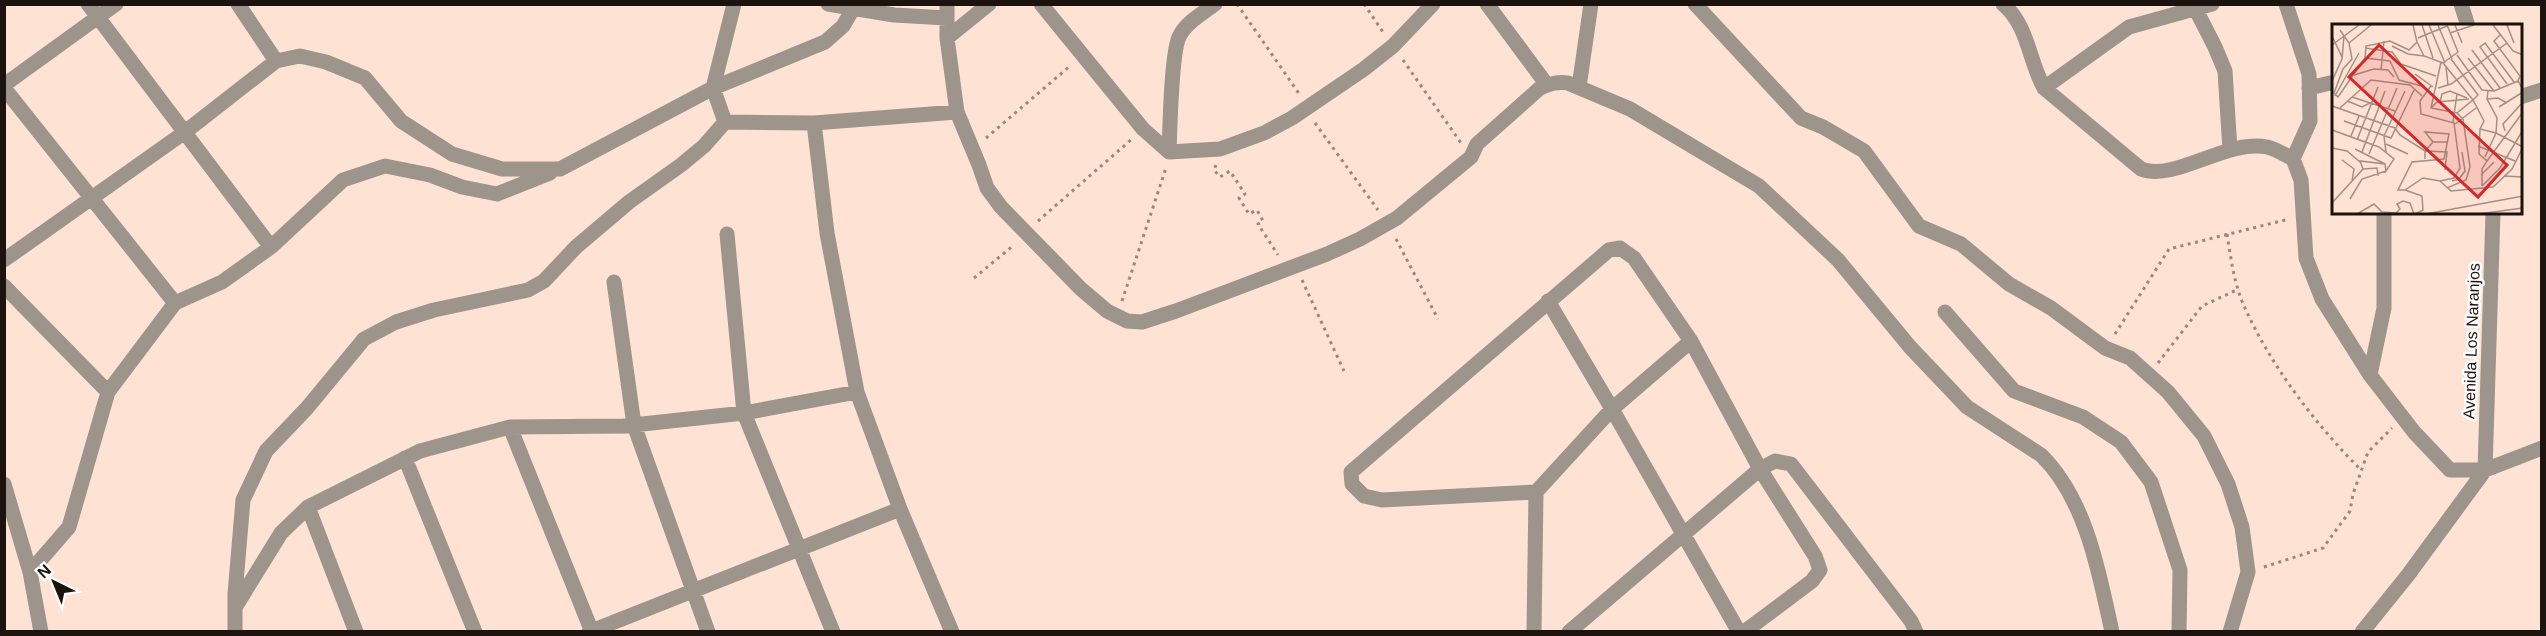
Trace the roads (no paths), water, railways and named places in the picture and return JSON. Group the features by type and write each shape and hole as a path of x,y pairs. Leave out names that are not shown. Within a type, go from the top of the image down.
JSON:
{"street":[{"path":"88,4 271,247"},
{"path":"116,4 4,87 175,303"},
{"path":"238,4 276,61"},
{"path":"725,122 713,88 734,4"},
{"path":"828,4 894,15 947,11 947,38 957,112 992,197 1096,302 1107,311 1127,321 1142,322 1176,311 1327,254 1360,239 1397,218 1471,157 1477,144 1540,88 1547,85 1559,81 1630,109 1759,186 1838,260 1910,347 1967,407 2041,455 2050,464 2067,487 2080,514 2112,632"},
{"path":"947,38 989,4"},
{"path":"1041,4 1167,159"},
{"path":"1167,159 1175,57 1179,36 1192,21 1215,4"},
{"path":"1167,159 1220,149 1264,133 1308,108 1393,46 1432,4"},
{"path":"1487,4 1547,85"},
{"path":"1579,87 1590,4"},
{"path":"1695,4 1801,118 1823,127 1863,152 1919,226 1961,244 2009,284 2051,308 2105,348 2130,358 2168,392 2204,436 2228,484 2242,527 2248,572 2230,632"},
{"path":"2003,4 2019,25 2031,52 2035,72 2044,87 2141,169 2152,173 2230,150 2266,147 2292,159 2301,180 2306,258 2322,299 2370,375 2414,432 2450,470 2484,470 2541,448"},
{"path":"2044,87 2128,27 2194,7 2212,4"},
{"path":"2286,4 2309,74 2310,121 2292,159"},
{"path":"2461,4 2467,24"},
{"path":"2194,7 2225,71 2230,150"},
{"path":"30,572 69,527 108,392 175,303 222,282 271,247 343,180 385,166 430,175 462,187 497,194 560,169 713,88 825,42 843,26 853,9"},
{"path":"4,260 185,132 276,61 300,56 326,62 365,78 401,121 452,154 502,169 560,169"},
{"path":"2309,88 2332,84"},
{"path":"2522,96 2541,90"},
{"path":"235,632 243,500 266,451 307,408 364,339 406,319 434,310 528,290 544,281 576,247 629,202 704,146 725,122 814,123 957,112"},
{"path":"814,123 827,233 857,392 900,509 952,632"},
{"path":"2370,375 2384,308 2384,214"},
{"name":"Avenida Los Naranjos","path":"2484,470 2493,214"},
{"path":"727,234 744,413 833,632"},
{"path":"1536,492 1382,500 1364,496 1352,484 1351,472 1548,301 1610,250 1620,248 1634,258 1691,341 1760,469 1815,556 1820,570 1812,581 1744,632"},
{"path":"614,282 634,425 708,632"},
{"path":"4,286 108,392"},
{"path":"1548,301 1684,534 1738,632"},
{"path":"1945,312 2014,391 2083,417 2121,442 2151,482 2180,570 2179,632"},
{"path":"1534,632 1536,492 1612,409 1691,341"},
{"path":"236,606 281,533 309,507 420,451 510,427 634,425 744,413 857,392"},
{"path":"510,427 591,631 900,509"},
{"path":"405,458 475,632"},
{"path":"1569,632 1760,469 1775,461 1791,464 1911,621 1916,632"},
{"path":"2362,632 2408,575 2484,470"},
{"path":"4,484 30,572 41,632"},
{"path":"309,507 356,632"}]}
